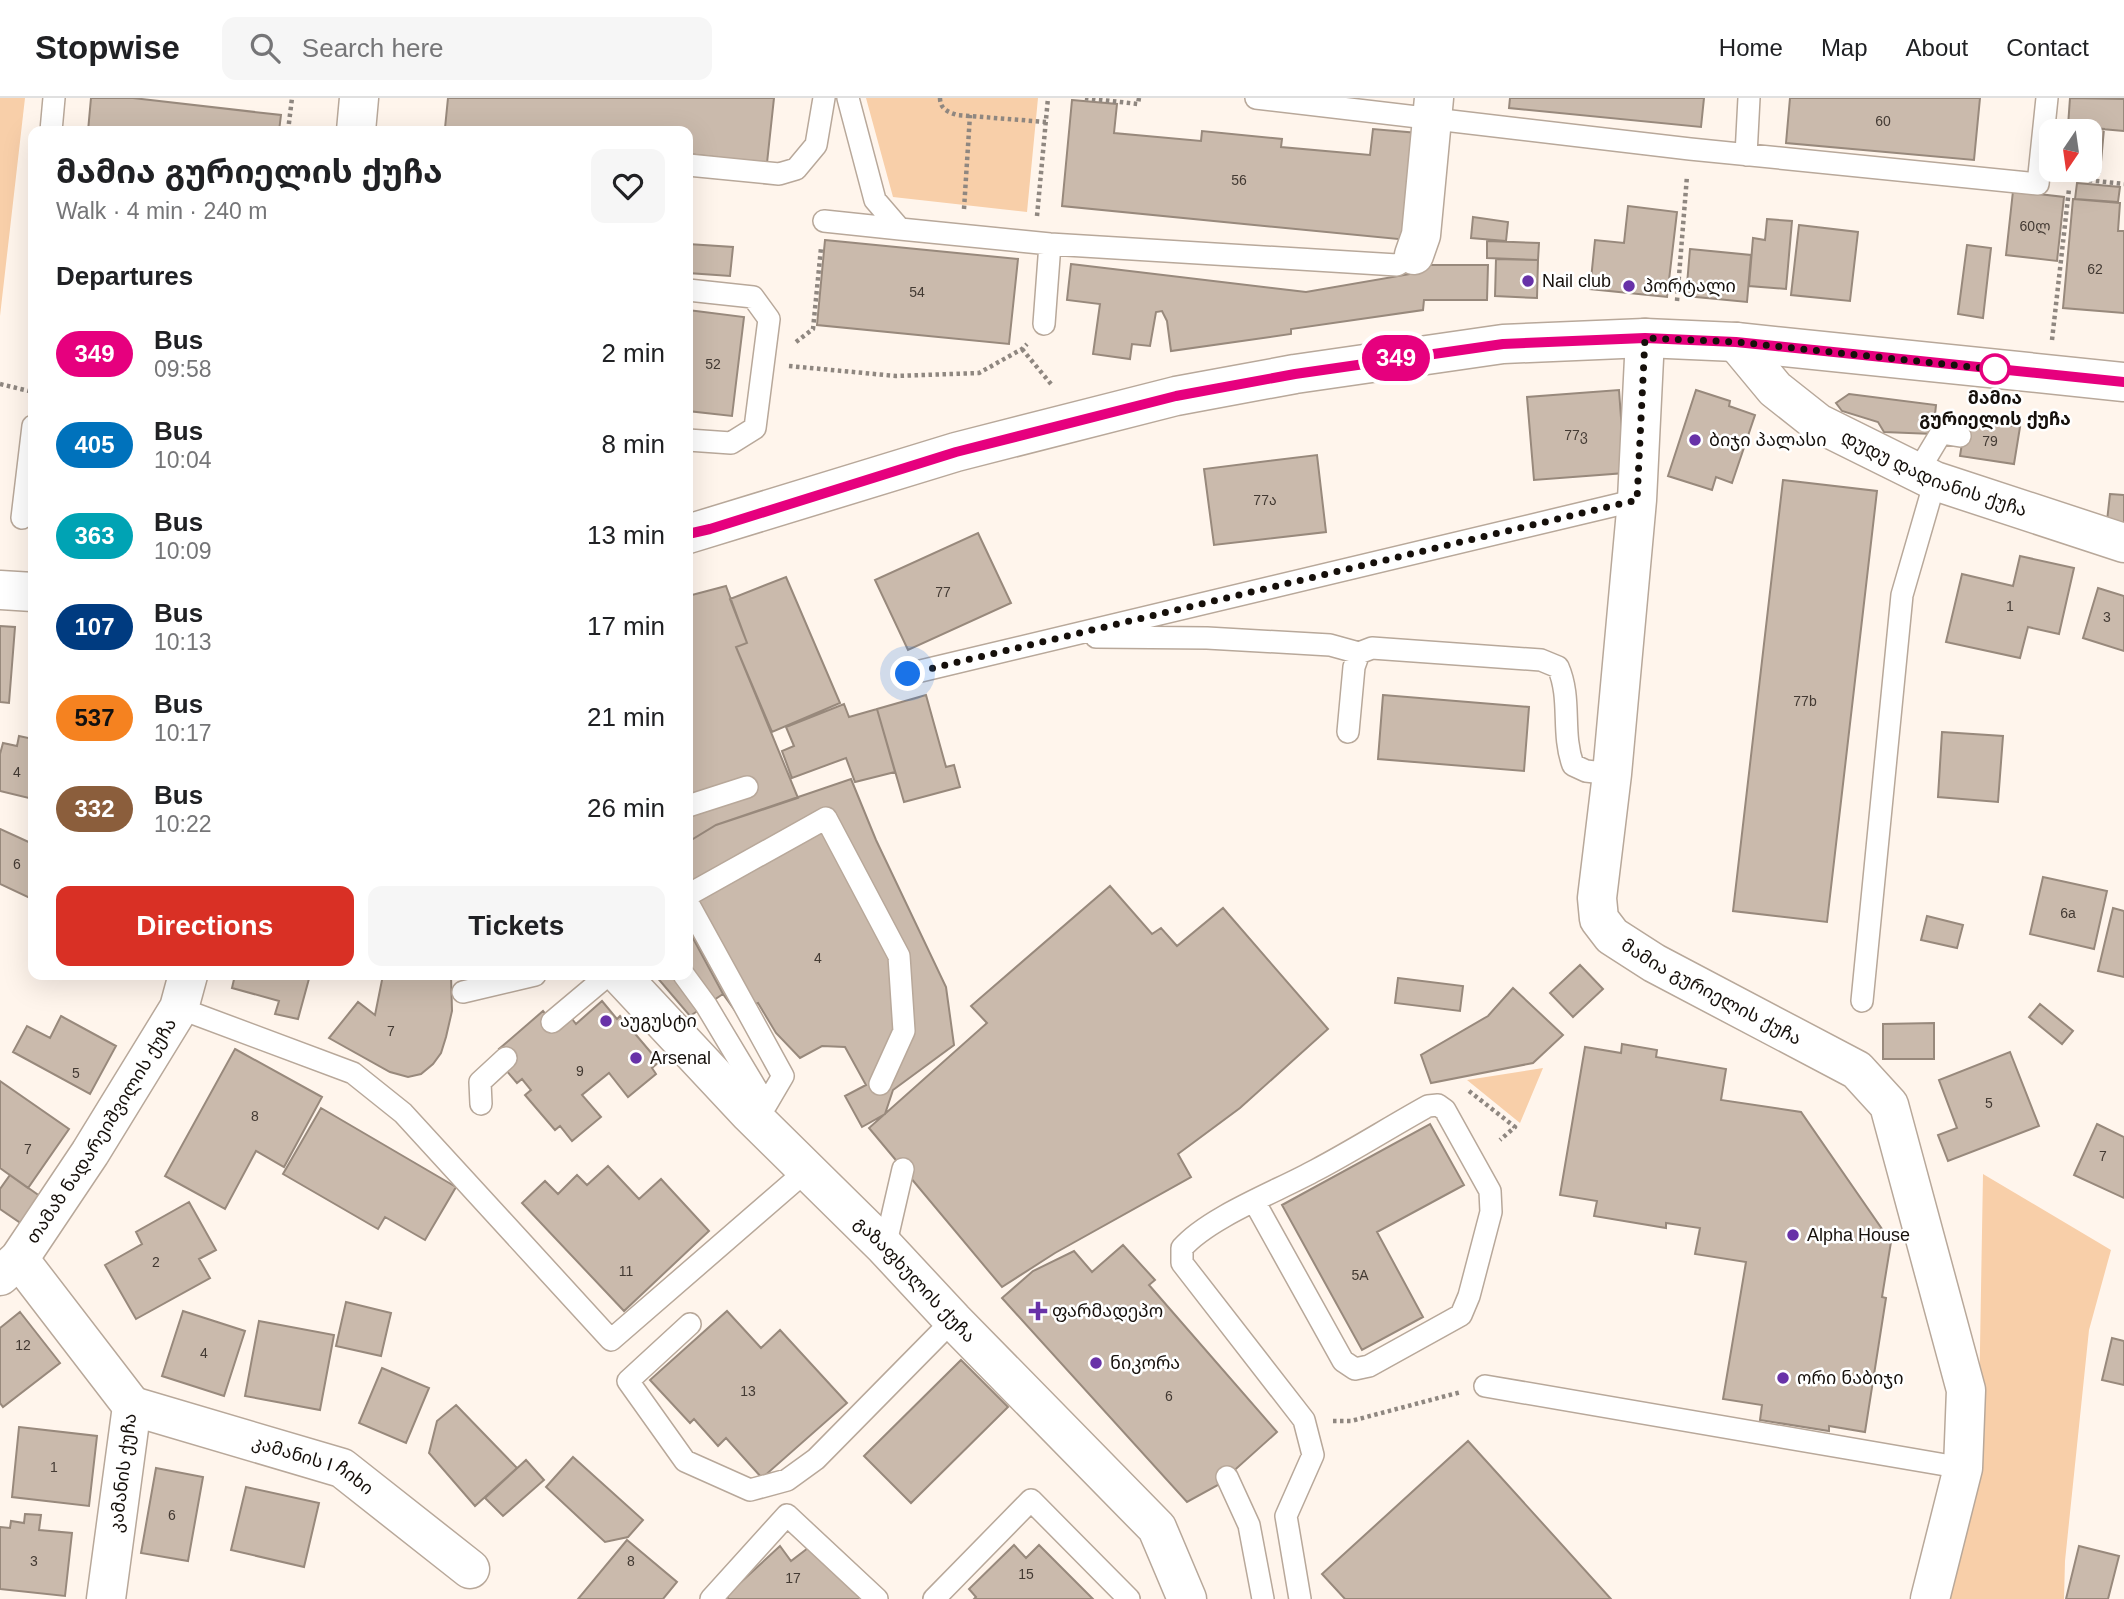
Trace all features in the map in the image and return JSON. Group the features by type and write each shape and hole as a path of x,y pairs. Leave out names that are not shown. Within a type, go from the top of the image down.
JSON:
{"street":[{"path":"1414,255 1421,235 1433,108"},
{"path":"693,533 956,452 1176,396 1295,374 1503,344 1645,338 1736,342 2124,382"},
{"name":"მამია გურიელის ქუჩა","path":"1645,338 1637,500 1612,774 1597,898 1599,919 1612,936 1654,964 1857,1070 1889,1105 1966,1390 1963,1468 1930,1599"},
{"name":"დუდუ დადიანის ქუჩა","path":"1736,342 1775,389 1818,423 1926,477 2124,543"},
{"path":"0,590 28,592"},
{"name":"გაზაფხულის ქუჩა","path":"625,980 758,1110 806,1171 885,1247 1157,1528 1187,1599"},
{"name":"თამაზ ნადარეიშვილის ქუჩა","path":"10,1267 90,1153 184,991"},
{"name":"კამანის ქუჩა","path":"10,1267 132,1406 106,1599"},
{"name":"კამანის I ჩიხი","path":"132,1406 342,1468 470,1569"}],"lane":[{"path":"51,126 54,98"},
{"path":"693,165 779,174 796,169 816,145 824,98"},
{"path":"848,98 875,200 900,229"},
{"path":"1256,98 1433,108 1690,149 2038,184 2039,175"},
{"path":"1746,155 1749,98"},
{"path":"2045,119 2047,98"},
{"path":"824,221 1042,244 1397,265 1414,255"},
{"path":"1042,244 1044,324"},
{"path":"693,290 753,297 769,319 755,428 731,443 693,440"},
{"path":"1862,1001 1902,595 1926,477 1941,433 1960,436"},
{"path":"22,518 28,468"},
{"path":"908,674 1637,500"},
{"path":"1063,637 1207,638 1330,645 1359,653 1373,648 1541,660 1558,667 1565,683 1568,751 1573,765 1586,771 1612,774"},
{"path":"1348,732 1354,667 1359,653"},
{"path":"693,804 747,787"},
{"path":"693,892 826,818 899,956 904,1031 880,1084"},
{"path":"688,980 706,1005 758,1110 783,1076 693,913"},
{"path":"463,992 514,980"},
{"path":"551,1022 602,980"},
{"path":"184,991 353,1073 403,1113 611,1340 806,1171"},
{"path":"481,1104 480,1082 506,1058"},
{"path":"1254,1201 1343,1361 1355,1369 1368,1366 1461,1315 1469,1296 1491,1212 1490,1191 1445,1110 1438,1105 1428,1106 1316,1170 1254,1201 1192,1237 1182,1248 1182,1263 1304,1420 1313,1455 1286,1516 1300,1599"},
{"path":"885,1247 903,1169"},
{"path":"690,1324 628,1381 685,1461 750,1490 787,1480 816,1459 953,1320"},
{"path":"1485,1385 1963,1468"},
{"path":"1227,1477 1249,1525 1263,1599"},
{"path":"934,1599 1031,1500 1129,1599"},
{"path":"711,1599 788,1516 877,1599"}],"path":[{"path":"289,126 292,98"},
{"path":"940,98 946,111 1046,122"},
{"path":"1042,244 1048,98"},
{"path":"1085,98 1138,104 1139,98"},
{"path":"964,203 970,115"},
{"path":"1676,301 1690,149"},
{"path":"2052,341 2070,182"},
{"path":"2102,182 2124,184"},
{"path":"764,365 813,329 824,221"},
{"path":"764,365 829,368 896,376 979,373 1022,349 1044,324"},
{"path":"1022,349 1051,384"},
{"path":"0,384 28,390"},
{"path":"1463,1086 1515,1127 1500,1140"},
{"path":"1304,1420 1351,1421 1485,1385"}],"shaded area":[{"path":"0,98 25,98 0,316"},
{"path":"866,98 1038,98 1027,212 893,197"},
{"path":"1543,1068 1520,1123 1467,1080"},
{"path":"1983,1174 2111,1250 2089,1330 2065,1561 2064,1599 1943,1599 1979,1406"}],"building":[{"path":"91,98 133,98 281,115 280,126 88,126"},
{"path":"448,98 774,98 767,163 693,155 693,126 445,126"},
{"path":"1510,98 1704,98 1701,127 1509,108"},
{"path":"1790,98 1980,98 1974,160 1786,143"},
{"path":"2070,98 2124,99 2124,131 2102,129 2102,119 2068,119"},
{"path":"1072,100 1117,104 1114,133 1201,141 1202,131 1282,139 1281,147 1370,155 1373,129 1418,133 1408,240 1062,206"},
{"path":"2077,183 2120,187 2118,202 2075,199"},
{"path":"2013,191 2064,197 2057,261 2006,255"},
{"path":"2073,199 2120,203 2118,231 2124,231 2124,313 2063,308"},
{"path":"1628,206 1677,212 1667,297 1590,289 1595,240 1624,243"},
{"path":"1473,217 1508,222 1506,241 1471,238"},
{"path":"1767,219 1792,221 1786,289 1749,286 1753,238 1765,240"},
{"path":"1799,225 1858,232 1850,301 1791,295"},
{"path":"825,240 1018,259 1009,344 817,325"},
{"path":"1487,241 1539,243 1538,260 1487,258"},
{"path":"693,244 733,247 730,276 693,273"},
{"path":"1967,245 1991,248 1983,318 1958,314"},
{"path":"1690,249 1751,255 1747,302 1686,296"},
{"path":"1496,259 1538,260 1537,298 1495,296"},
{"path":"1071,264 1306,292 1422,272 1423,265 1488,265 1487,300 1424,300 1423,310 1291,329 1291,334 1171,351 1167,321 1162,311 1156,312 1150,346 1132,344 1130,359 1093,354 1100,304 1067,300"},
{"path":"693,311 744,317 732,416 693,412"},
{"path":"1619,390 1625,473 1534,480 1527,397"},
{"path":"1696,390 1730,401 1729,406 1755,415 1732,483 1716,477 1712,490 1668,476"},
{"path":"1849,394 1936,405 1933,434 1884,432 1878,422 1842,411 1836,403"},
{"path":"1966,418 2020,427 2014,464 1960,456"},
{"path":"1317,455 1326,532 1214,545 1204,469"},
{"path":"1783,480 1877,491 1827,922 1733,911"},
{"path":"2110,494 2124,495 2124,527 2107,521"},
{"path":"978,533 1011,603 908,650 875,580"},
{"path":"2020,556 2074,568 2059,634 2028,627 2020,658 1946,642 1962,574 2013,586"},
{"path":"786,577 840,703 772,732 736,647 747,643 730,599"},
{"path":"726,586 747,643 736,647 798,798 716,825 693,839 693,595"},
{"path":"2098,588 2124,596 2124,651 2083,638"},
{"path":"0,626 15,627 9,703 0,702"},
{"path":"926,695 946,767 954,765 960,787 904,802 877,709"},
{"path":"1383,695 1529,707 1524,771 1378,759"},
{"path":"844,704 849,717 877,709 895,772 855,782 846,758 792,778 782,751 794,746 786,727"},
{"path":"1942,732 2003,736 1998,802 1938,797"},
{"path":"19,736 28,738 28,798 0,791 0,754 3,743 17,746"},
{"path":"851,779 876,840 946,987 954,1045 893,1090 885,1114 862,1127 845,1096 866,1085 845,1047 822,1046 800,1058 776,1033 758,1003 736,1012 723,994 693,938 693,839 716,825"},
{"path":"0,829 28,842 28,897 0,884"},
{"path":"2043,877 2107,891 2094,949 2030,934"},
{"path":"1110,886 1152,934 1161,928 1177,946 1223,908 1328,1029 1240,1108 1178,1154 1191,1177 1055,1253 1002,1287 869,1128 987,1023 971,1006"},
{"path":"2113,908 2124,911 2124,977 2098,971"},
{"path":"1927,916 1963,925 1957,948 1921,940"},
{"path":"693,938 723,994 690,1016 659,980 693,980"},
{"path":"1580,965 1603,989 1573,1017 1550,993"},
{"path":"1398,978 1463,986 1460,1011 1395,1003"},
{"path":"234,980 309,980 298,1019 275,1014 279,1001 232,988"},
{"path":"382,980 451,980 452,1011 441,1053 421,1074 408,1077 390,1072 329,1038 358,1002 375,1015"},
{"path":"1513,988 1563,1035 1533,1063 1431,1083 1421,1055 1488,1016"},
{"path":"602,1001 617,1019 620,1016 659,1062 652,1068 656,1074 628,1097 609,1073 582,1095 601,1117 572,1141 560,1126 555,1130 525,1095 531,1090 522,1079 517,1083 505,1069 511,1064 499,1049 543,1011 559,1030 572,1019 576,1024"},
{"path":"2040,1004 2073,1031 2062,1044 2029,1017"},
{"path":"61,1016 116,1046 90,1094 13,1052 27,1026 50,1038"},
{"path":"1934,1023 1934,1059 1883,1059 1883,1024"},
{"name":"Alpha House","path":"1622,1044 1657,1050 1656,1057 1726,1069 1721,1100 1801,1112 1891,1242 1882,1297 1886,1298 1865,1432 1829,1426 1829,1431 1760,1420 1762,1405 1723,1399 1746,1262 1695,1254 1700,1228 1666,1223 1666,1228 1594,1216 1597,1201 1560,1195 1585,1047 1621,1053"},
{"path":"235,1049 322,1097 284,1167 256,1151 225,1209 165,1176"},
{"path":"2010,1052 2039,1126 1948,1161 1938,1135 1957,1128 1939,1080"},
{"path":"0,1081 69,1129 28,1188 0,1168"},
{"path":"321,1108 456,1187 425,1240 385,1217 378,1229 283,1174"},
{"path":"1430,1124 1464,1185 1377,1232 1423,1317 1362,1350 1282,1205"},
{"path":"2097,1124 2124,1137 2124,1198 2074,1175"},
{"path":"608,1166 639,1199 661,1179 709,1231 624,1311 522,1203 545,1181 558,1194 577,1175 587,1185"},
{"path":"10,1175 44,1199 25,1226 0,1209 0,1189"},
{"path":"189,1202 216,1250 199,1259 210,1278 136,1319 105,1265 142,1244 136,1232"},
{"path":"1123,1245 1155,1280 1149,1285 1277,1432 1218,1485 1187,1502 1002,1298 1033,1271 1074,1251 1092,1272"},
{"path":"346,1302 391,1313 381,1356 336,1346"},
{"path":"183,1311 245,1331 224,1396 162,1376"},
{"path":"727,1311 761,1348 780,1330 847,1403 762,1478 726,1438 718,1446 694,1419 690,1423 650,1380"},
{"path":"20,1312 60,1363 3,1407 0,1403 0,1328"},
{"path":"259,1321 334,1335 320,1410 245,1396"},
{"path":"2112,1338 2124,1341 2124,1385 2102,1380"},
{"path":"961,1360 1008,1407 911,1503 864,1456"},
{"path":"382,1368 429,1388 406,1443 359,1423"},
{"path":"456,1405 517,1468 475,1506 429,1453 437,1421"},
{"path":"19,1427 97,1436 89,1506 12,1497"},
{"path":"1468,1441 1611,1599 1345,1599 1322,1574"},
{"path":"573,1457 643,1520 628,1537 605,1542 546,1487"},
{"path":"526,1460 544,1480 503,1516 485,1498"},
{"path":"156,1468 203,1477 188,1561 141,1553"},
{"path":"246,1487 319,1503 304,1567 231,1550"},
{"path":"25,1514 41,1515 39,1530 72,1533 65,1596 0,1589 0,1527 10,1528 11,1521 24,1523"},
{"path":"627,1540 677,1582 663,1599 578,1599"},
{"path":"1014,1545 1026,1558 1039,1545 1093,1599 974,1599 976,1597 969,1589"},
{"path":"780,1546 791,1561 808,1548 862,1599 728,1599 728,1594"},
{"path":"2079,1546 2119,1556 2108,1599 2066,1599"}],"bus line":[{"name":"349","path":"693,533 956,452 1176,396 1295,374 1503,344 1645,338 1736,342 2124,382"}],"place":[{"name":"Nail club","path":"1528,281"},
{"name":"პორტალი","path":"1629,286"},
{"name":"მამია გურიელის ქუჩა","path":"1995,369"},
{"name":"ბიჯი პალასი","path":"1695,440"},
{"name":"აუგუსტი","path":"606,1021"},
{"name":"Arsenal","path":"636,1058"},
{"name":"Alpha House","path":"1793,1235"},
{"name":"ფარმადეპო","path":"1038,1311"},
{"name":"ნიკორა","path":"1096,1363"},
{"name":"ორი ნაბიჯი","path":"1783,1378"}],"route":[{"path":"908,674 1637,500 1645,338 1736,342 2001,370 1995,369"}]}
